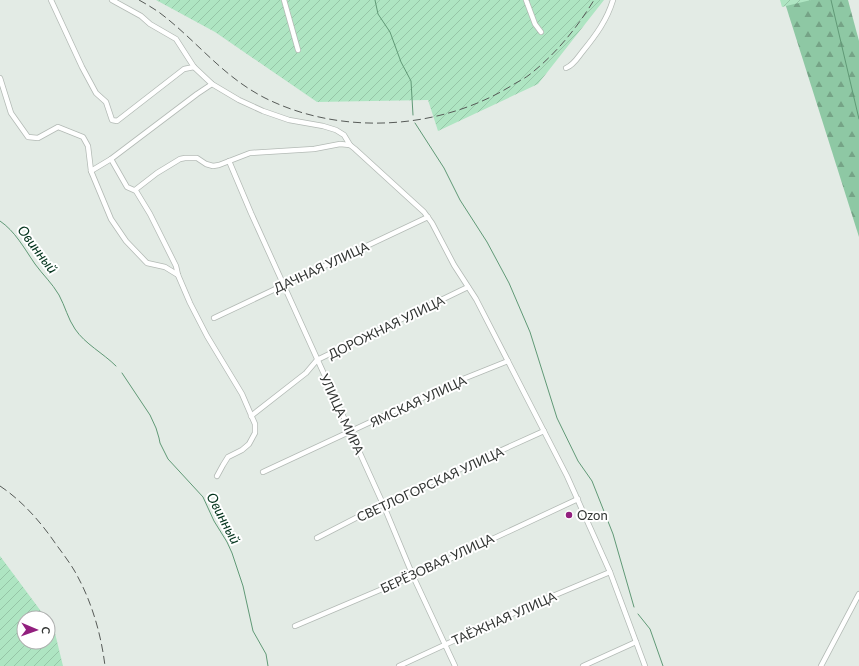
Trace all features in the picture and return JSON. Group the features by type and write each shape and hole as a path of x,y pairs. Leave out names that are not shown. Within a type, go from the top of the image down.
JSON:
{"street":[{"path":"51,0 85,74 96,93 106,102 112,120 117,121 184,70 194,67"},
{"path":"112,0 141,16 150,24 176,39 194,67 212,84 239,100 263,111 289,120 323,126 336,130 344,135 350,145 424,212 476,299 578,499 610,572 645,666"},
{"path":"284,0 298,50"},
{"path":"526,0 535,24 541,32"},
{"path":"566,68 572,65 595,36 607,17 613,0"},
{"path":"0,78 11,113 28,137 38,138 58,127 83,137 88,146 91,171 111,218 126,241 147,263 165,267 178,275"},
{"path":"91,171 110,159 212,84"},
{"path":"135,190 157,173 180,159 188,157 197,158 206,164 213,166 250,152 314,149 340,144 350,145"},
{"path":"110,159 127,187 135,190 150,214 176,266 178,275 190,303 207,336 242,394 251,416 255,428 255,433 252,440 242,450 228,457 217,476"},
{"name":"УЛИЦА МИРА","path":"229,161 317,360 383,504 413,576 455,666"},
{"name":"ДАЧНАЯ УЛИЦА","path":"214,318 283,284 428,217"},
{"name":"ДОРОЖНАЯ УЛИЦА","path":"251,416 306,373 317,360 468,287"},
{"name":"ЯМСКАЯ УЛИЦА","path":"263,472 463,379 508,361"},
{"name":"СВЕТЛОГОРСКАЯ УЛИЦА","path":"317,538 383,504 544,431"},
{"name":"БЕРЁЗОВАЯ УЛИЦА","path":"295,626 413,576 578,499"},
{"name":"ТАЁЖНАЯ УЛИЦА","path":"399,666 529,606 610,572"},
{"path":"821,666 859,594"},
{"path":"583,666 636,642"}],"green space":[{"path":"156,0 604,0 538,84 438,131 428,100 317,102 215,32"},
{"path":"780,0 811,0 782,7"},
{"path":"784,0 848,0 859,41 859,237"},
{"path":"0,556 40,610 16,610 16,650 56,650 56,637 63,666 0,666"}],"waterway":[{"path":"375,0 378,14 390,32 401,62 411,81 413,115"},
{"path":"831,0 859,119"},
{"path":"415,123 444,168 460,200 487,242 509,283 530,332 557,418 578,461 592,481 613,534 634,607"},
{"name":"Овинный","path":"0,221 15,235 56,291 75,329 89,344 116,366"},
{"name":"Овинный","path":"122,373 150,415 156,428 160,443 168,459 203,497 214,521 227,542 243,586 253,631 266,654 268,666"},
{"path":"638,614 650,629 663,666"}],"railway":[{"path":"139,0 157,11 173,24 223,69 265,98 294,110 325,118 357,123 390,123 422,119 453,112 483,101 525,78 548,59 580,21 594,0"},
{"path":"0,486 36,518 74,570 94,616 101,641 105,666"}],"place":[{"name":"Ozon","path":"569,515"}]}
